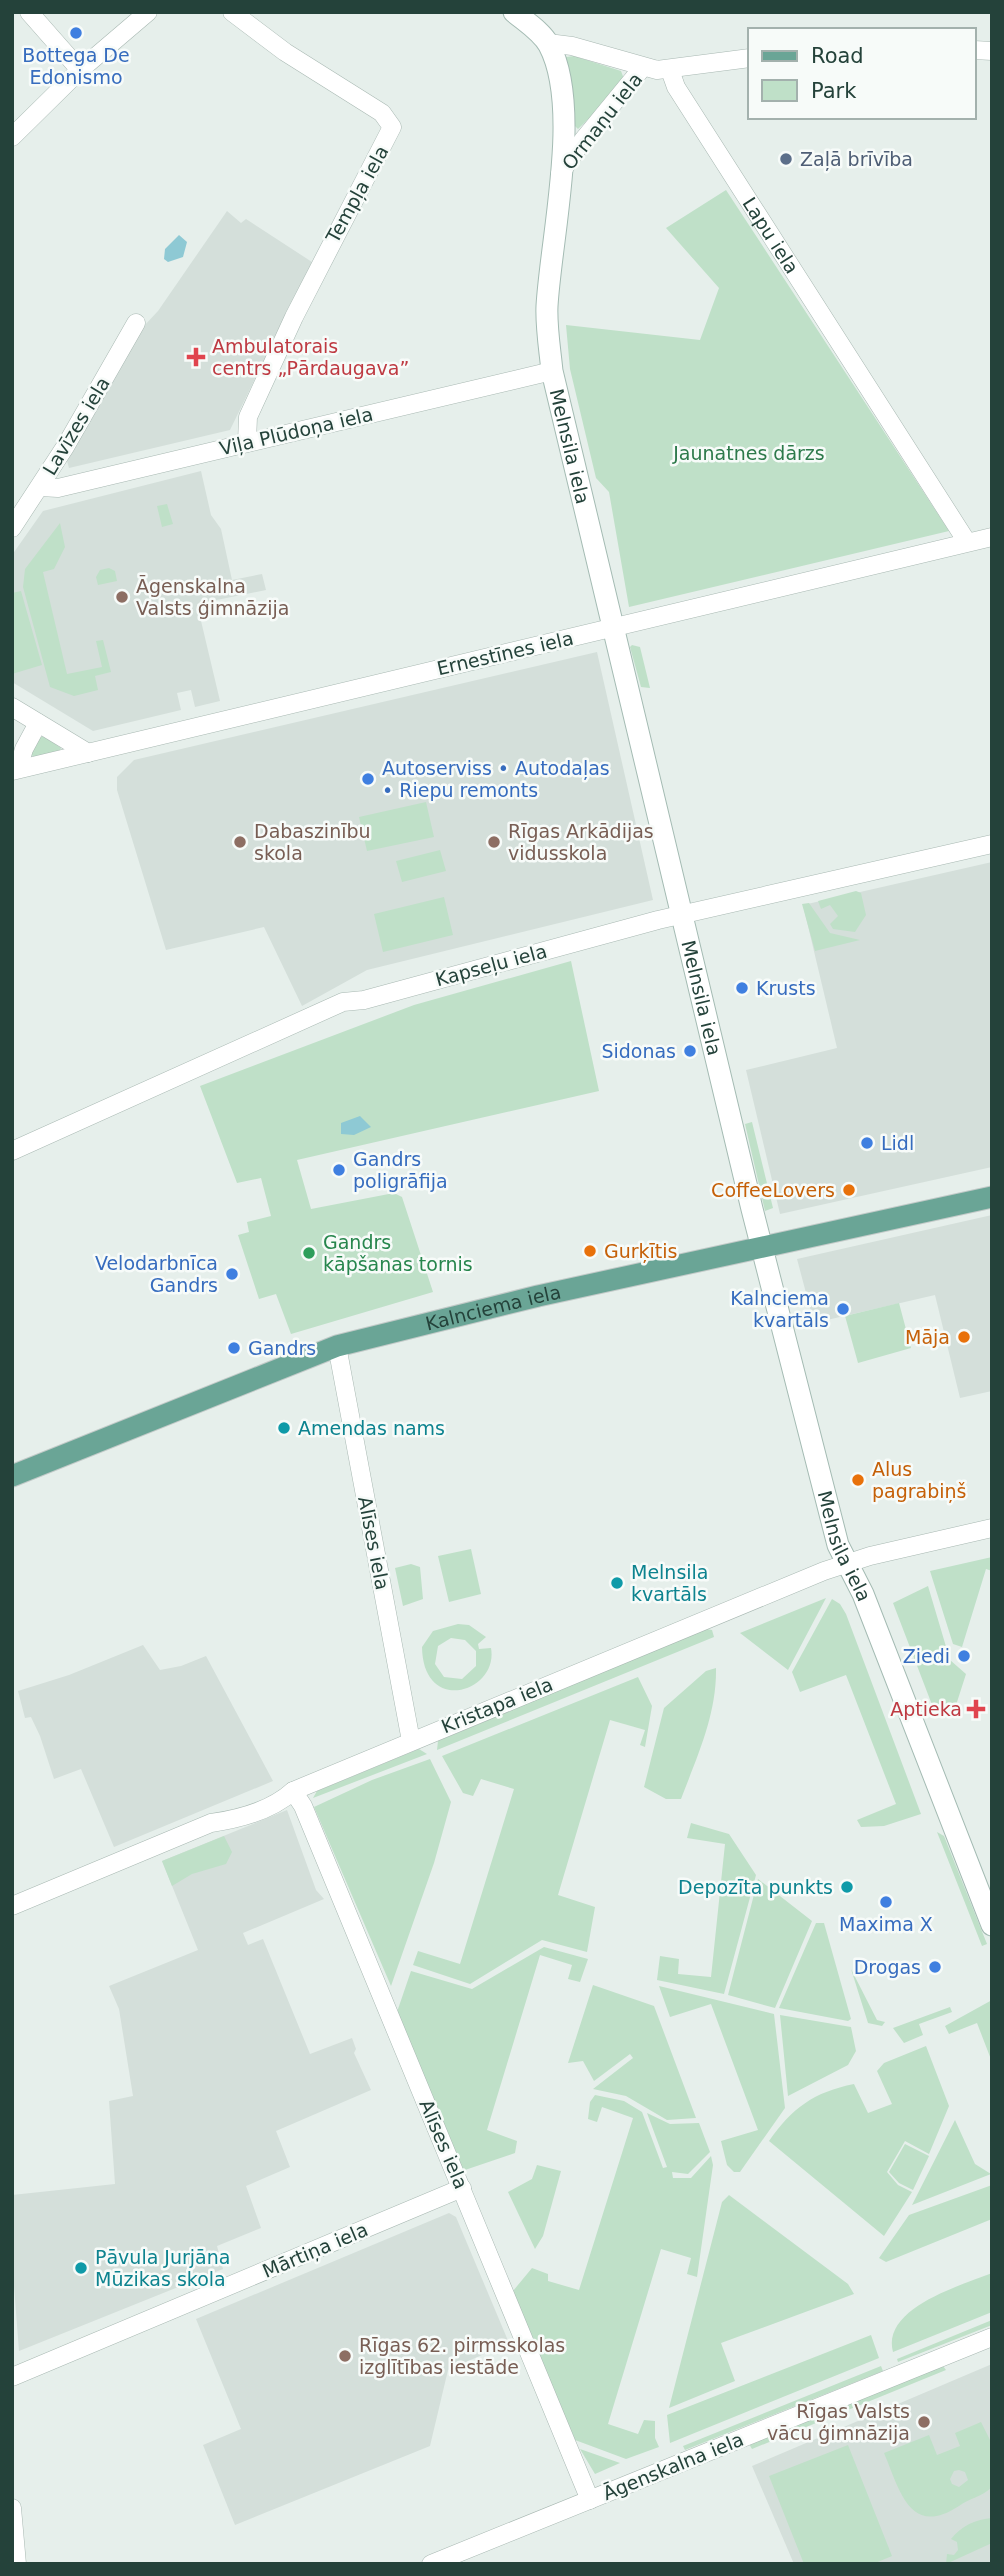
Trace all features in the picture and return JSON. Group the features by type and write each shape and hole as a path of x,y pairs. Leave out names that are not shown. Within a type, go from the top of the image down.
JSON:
{"main road":[{"name":"Kalnciema iela","path":"12,1476 337,1346 538,1296 992,1197"}],"street":[{"path":"29,12 80,70"},
{"path":"12,137 80,70 148,12"},
{"name":"Tempļa iela","path":"232,12 285,52 382,113 392,127 330,243 248,417 247,442"},
{"path":"514,12 548,43 572,46 643,67 670,70"},
{"name":"Melnsila iela","path":"548,43 556,61 562,95 560,174 547,309 552,371 762,1248 835,1533 863,1594 992,1925"},
{"name":"Ormaņu iela","path":"670,70 748,58"},
{"name":"Ormaņu iela","path":"560,174 583,140 643,67"},
{"name":"Lapu iela","path":"670,70 676,87 738,186 967,542"},
{"name":"Lavīzes iela","path":"12,528 40,487 136,323"},
{"name":"Viļa Plūdoņa iela","path":"40,487 58,488 552,371"},
{"name":"Ernestīnes iela","path":"15,770 992,537"},
{"path":"12,707 88,753"},
{"name":"Ernestīnes iela","path":"15,770 38,723"},
{"name":"Kapseļu iela","path":"12,1151 343,1002 364,1000 681,914 992,844"},
{"name":"Alīses iela","path":"337,1346 411,1741"},
{"name":"Kristapa iela","path":"12,1906 211,1823 232,1820 282,1801 293,1791 411,1741 848,1564 992,1528"},
{"name":"Alīses iela","path":"293,1791 303,1806 590,2500"},
{"name":"Mārtiņa iela","path":"12,2377 462,2188"},
{"name":"Āgenskalna iela","path":"431,2564 992,2337"},
{"path":"12,2508 17,2564"}],"shaded area":[{"name":"Ambulatorais centrs „Pārdaugava”","path":"227,211 241,223 246,219 312,262 230,430 69,468 67,461 143,327 158,311"},
{"name":"Āgenskalna Valsts ģimnāzija","path":"201,471 211,515 221,529 232,580 262,574 266,590 197,604 220,701 195,707 191,690 177,693 181,710 93,731 12,682 12,555 43,511"},
{"name":"Rīgas Arkādijas vidusskola","path":"597,652 653,900 367,970 302,1006 264,927 166,950 117,790 117,777 134,760"},
{"path":"992,862 992,1167 780,1214 746,1070 837,1048 803,905"},
{"name":"Kalnciema kvartāls","path":"992,1215 992,1391 960,1398 935,1295 814,1323 797,1259"},
{"path":"143,1645 160,1670 181,1666 206,1656 273,1781 114,1847 81,1769 54,1779 31,1717 25,1718 18,1691 69,1675"},
{"path":"287,1810 316,1890 324,1899 243,1933 248,1945 263,1939 310,2054 352,2038 356,2049 354,2053 371,2090 276,2131 290,2167 246,2186 261,2228 217,2246 223,2269 19,2351 12,2260 12,2195 115,2184 109,2101 133,2096 119,2009 109,1986 198,1950 162,1861"},
{"name":"Rīgas 62. pirmsskolas izglītības iestāde","path":"449,2213 456,2217 509,2343 448,2370 430,2446 235,2525 203,2445 241,2429 196,2319"},
{"name":"Rīgas Valsts vācu ģimnāzija","path":"992,2364 992,2564 794,2564 752,2466"}],"green space":[{"path":"574,56 621,71 624,79 610,98 578,129 573,124 566,57"},
{"name":"Jaunatnes dārzs","path":"726,190 949,531 629,607 609,492 596,478 570,369 566,325 700,340 719,288 666,228"},
{"path":"167,504 173,524 162,527 157,506"},
{"path":"60,523 65,547 54,569 43,572 67,674 102,667 96,641 103,640 111,672 95,676 98,690 74,696 50,687 23,587 25,569"},
{"path":"109,568 115,571 117,581 98,585 96,577 100,570"},
{"path":"21,591 42,665 12,674 12,593"},
{"path":"630,647 640,647 650,688 641,687"},
{"path":"40,737 45,737 61,748 59,752 33,757 31,753"},
{"path":"426,802 434,837 367,851 359,817"},
{"path":"440,850 446,871 402,882 396,861"},
{"path":"856,891 861,893 866,915 855,932 833,929 830,924 838,916 830,905 821,909 818,901"},
{"path":"444,897 453,935 383,952 374,914"},
{"path":"809,903 830,933 860,940 815,951 802,904"},
{"path":"571,961 599,1091 297,1160 311,1209 394,1193 402,1197 433,1292 291,1334 276,1294 259,1299 238,1235 249,1232 247,1222 271,1216 261,1178 237,1183 200,1086 414,1005"},
{"path":"752,1122 773,1208 765,1211 745,1124"},
{"path":"899,1303 911,1348 858,1363 845,1316"},
{"path":"471,1549 481,1594 449,1602 438,1556"},
{"path":"992,1557 992,1571 986,1569 962,1647 953,1644 930,1571"},
{"path":"411,1564 420,1567 423,1599 403,1606 395,1568"},
{"path":"928,1586 950,1660 966,1674 954,1707 934,1710 893,1603"},
{"path":"826,1598 788,1670 740,1633"},
{"path":"832,1599 840,1604 846,1614 921,1814 884,1826 861,1827 857,1820 896,1804 846,1675 800,1692 792,1672"},
{"path":"458,1624 469,1625 486,1637 478,1644 479,1649 491,1648 490,1663 484,1676 473,1685 460,1690 446,1689 434,1682 426,1669 422,1647 433,1631","holes":["451,1638 465,1640 476,1651 476,1666 462,1679 444,1677 435,1664 438,1646"]},
{"path":"706,1629 712,1630 714,1637 437,1750 438,1741"},
{"path":"716,1668 710,1719 681,1799 666,1799 644,1787 664,1708 706,1671"},
{"path":"638,1677 652,1706 645,1747 640,1745 645,1730 610,1720 558,1895 595,1907 587,1952 542,1940 470,1984 413,1965 418,1951 460,1964 514,1789 481,1779 473,1796 463,1793 442,1756"},
{"path":"419,1749 427,1754 313,1798 317,1791"},
{"path":"430,1759 451,1802 434,1863 391,1986 314,1807 372,1780"},
{"path":"691,1823 729,1834 756,1875 724,1994 657,1980 660,1956 679,1959 678,1974 711,1977 725,1844 687,1838"},
{"path":"937,1832 944,1836 987,1944 982,1946"},
{"path":"224,1836 232,1852 226,1864 192,1874 172,1886 162,1861"},
{"path":"758,1879 812,1921 775,2008 728,1995"},
{"path":"816,1923 824,1923 851,2019 848,2021 779,2008"},
{"path":"544,1947 588,1959 580,1982 568,1979 572,1965 540,1955 487,2130 517,2141 515,2153 462,2171 397,2012 411,1971 472,1989"},
{"path":"851,1969 877,2020 885,2022 882,2026 868,2023"},
{"path":"593,1985 654,2006 696,2118 667,2120 626,2096 593,2089 633,2058 630,2054 594,2081 583,2061 568,2063"},
{"path":"659,1986 774,2014 785,2108 740,2172 734,2172 727,2165 721,2141 758,2130 711,2004 670,2017"},
{"path":"992,2000 992,2062 977,2023 949,2034 945,2026"},
{"path":"950,2007 952,2012 919,2024 923,2035 904,2043 893,2028"},
{"path":"780,2015 851,2027 856,2051 848,2065 788,2096"},
{"path":"926,2046 949,2106 929,2154 905,2141 887,2172 898,2185 912,2192 884,2236 769,2141 786,2119 805,2103 840,2087 854,2084 868,2113 892,2104 877,2071 884,2063"},
{"path":"595,2095 624,2101 642,2112 663,2168 667,2167 647,2113 670,2124 699,2123 710,2152 688,2174 672,2172 673,2178 691,2178 711,2156 713,2165 697,2277 687,2274 691,2258 661,2249 608,2424 638,2434 644,2420 655,2421 655,2438 659,2447 626,2459 575,2440 513,2291 532,2268 548,2274 548,2281 579,2290 633,2118 602,2107 597,2122 588,2119 590,2102"},
{"path":"955,2120 975,2164 991,2174 912,2205"},
{"path":"905,2144 929,2156 913,2190 899,2183 889,2172"},
{"path":"537,2165 561,2171 543,2236 535,2249 508,2192 532,2179"},
{"path":"992,2185 992,2219 886,2262 879,2258 909,2215"},
{"path":"729,2195 848,2284 854,2294 721,2343 735,2381 669,2408 722,2202"},
{"path":"992,2273 992,2312 893,2352 893,2336 899,2323 911,2311 944,2292"},
{"path":"992,2320 992,2325 898,2362 897,2359"},
{"path":"871,2335 879,2358 670,2443 667,2415"},
{"path":"881,2366 883,2371 685,2450 683,2446"},
{"path":"943,2366 946,2370 752,2449 749,2444"},
{"path":"981,2422 992,2444 992,2487 942,2514 929,2517 918,2513 902,2495 884,2453 929,2435 937,2455 960,2446 955,2433","holes":["954,2471 965,2472 968,2480 959,2487 952,2484 950,2479"]},
{"path":"848,2445 892,2556 873,2564 804,2564 769,2476"},
{"path":"580,2449 620,2463 595,2474"},
{"path":"992,2518 992,2543 946,2564 947,2554 954,2555 958,2550 957,2542 951,2539 959,2530 980,2520"}],"water":[{"path":"179,235 187,242 183,257 168,262 164,259 165,249"},
{"path":"360,1116 371,1127 354,1135 341,1134 341,1123"}],"place":[{"name":"Bottega De Edonismo","path":"76,33"},
{"name":"Zaļā brīvība","path":"786,159"},
{"name":"Ambulatorais centrs „Pārdaugava”","path":"196,357"},
{"name":"Āgenskalna Valsts ģimnāzija","path":"122,597"},
{"name":"Autoserviss • Autodaļas • Riepu remonts","path":"368,779"},
{"name":"Dabaszinību skola","path":"240,842"},
{"name":"Rīgas Arkādijas vidusskola","path":"494,842"},
{"name":"Krusts","path":"742,988"},
{"name":"Sidonas","path":"690,1051"},
{"name":"Lidl","path":"867,1143"},
{"name":"Gandrs poligrāfija","path":"339,1170"},
{"name":"CoffeeLovers","path":"849,1190"},
{"name":"Gurķītis","path":"590,1251"},
{"name":"Gandrs kāpšanas tornis","path":"309,1253"},
{"name":"Velodarbnīca Gandrs","path":"232,1274"},
{"name":"Kalnciema kvartāls","path":"843,1309"},
{"name":"Māja","path":"964,1337"},
{"name":"Gandrs","path":"234,1348"},
{"name":"Amendas nams","path":"284,1428"},
{"name":"Alus pagrabiņš","path":"858,1480"},
{"name":"Melnsila kvartāls","path":"617,1583"},
{"name":"Ziedi","path":"964,1656"},
{"name":"Aptieka","path":"976,1709"},
{"name":"Depozīta punkts","path":"847,1887"},
{"name":"Maxima X","path":"886,1902"},
{"name":"Drogas","path":"935,1967"},
{"name":"Pāvula Jurjāna Mūzikas skola","path":"81,2268"},
{"name":"Rīgas 62. pirmsskolas izglītības iestāde","path":"345,2356"},
{"name":"Rīgas Valsts vācu ģimnāzija","path":"924,2422"}]}
